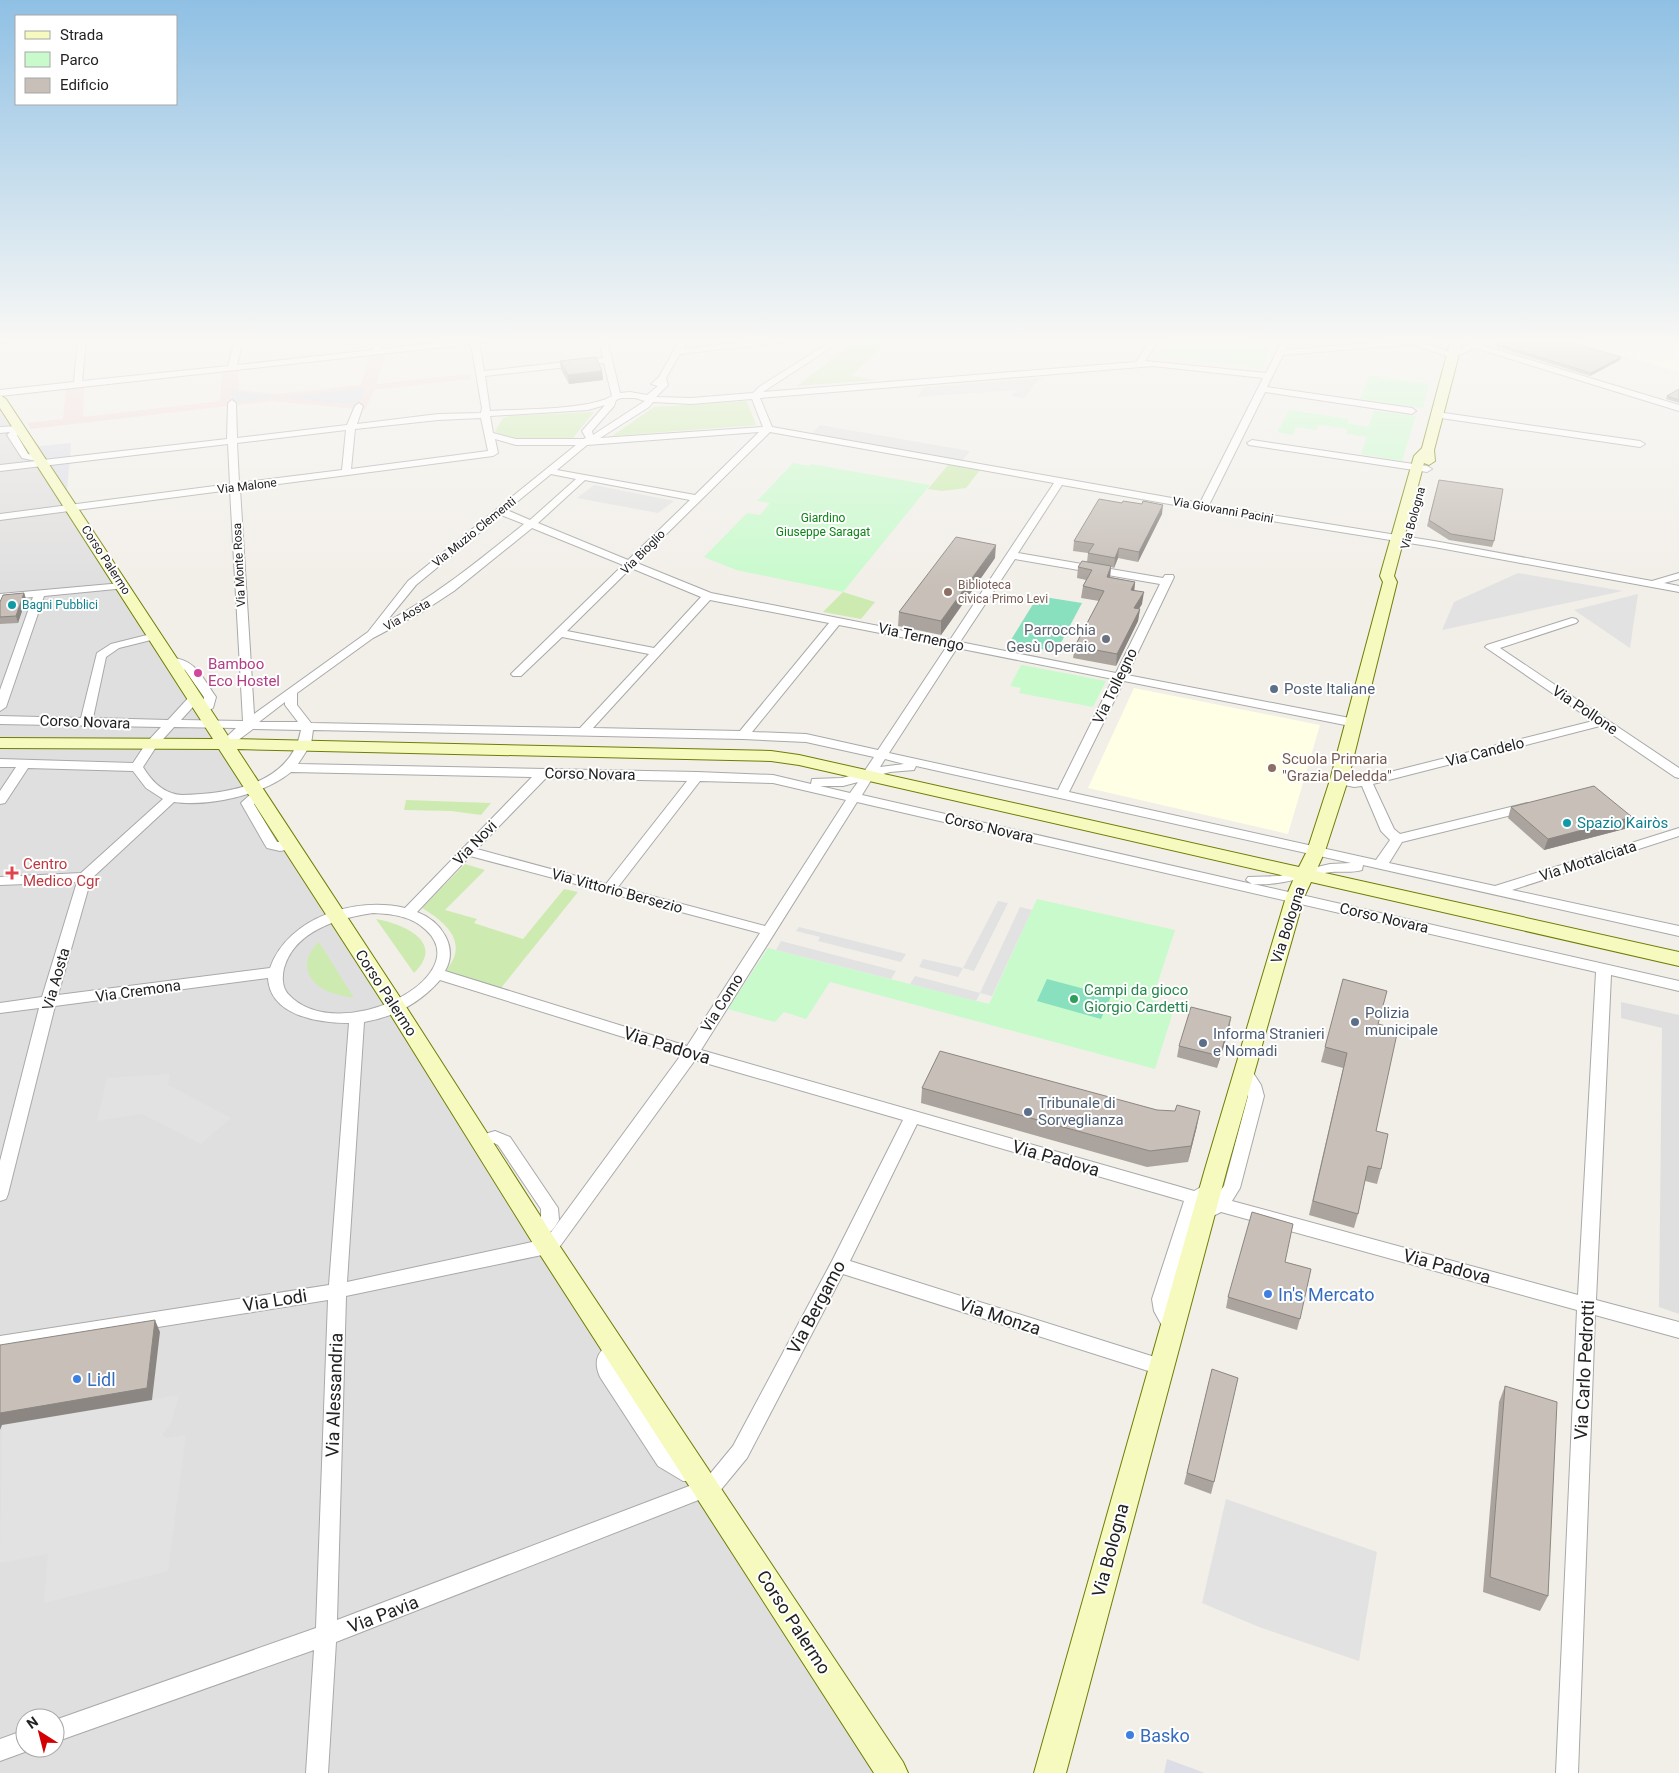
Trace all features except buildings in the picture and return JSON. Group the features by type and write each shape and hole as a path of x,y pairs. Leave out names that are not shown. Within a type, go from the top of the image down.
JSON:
{"main road":[{"name":"Corso Palermo","path":"14,422 396,1007 543,1239 892,1773"},
{"name":"Via Bologna","path":"1050,1773 1244,1072 1295,897 1316,851 1339,780 1390,582 1397,578 1402,539 1422,468 1430,458 1428,450 1435,422"},
{"name":"Corso Novara","path":"0,743 225,744 304,748 771,756 799,760 1305,873 1679,959"}],"street":[{"name":"Via Monte Rosa","path":"232,422 249,726"},
{"path":"346,473 353,422"},
{"path":"0,468 40,461 397,422"},
{"path":"486,422 489,435"},
{"path":"597,422 587,431 588,440 604,433 620,422"},
{"path":"765,422 768,429"},
{"path":"1204,507 1245,422"},
{"path":"1489,422 1640,444"},
{"path":"0,430 18,428"},
{"name":"Via Giovanni Pacini","path":"489,435 516,442 588,440 768,429 1204,507 1402,539 1679,588"},
{"name":"Via Bioglio","path":"517,674 631,565 768,429"},
{"name":"Via Malone","path":"0,517 493,453 489,435"},
{"name":"Via Muzio Clementi","path":"369,636 412,583 588,440"},
{"path":"1252,442 1422,468"},
{"path":"549,471 698,498"},
{"name":"Via Aosta","path":"225,744 291,692 369,636 418,610 450,589 531,524 583,477"},
{"name":"Via Como","path":"543,1239 552,1244 691,1053 867,776 1060,481"},
{"name":"Via Ternengo","path":"500,511 708,596 1120,675 1355,723"},
{"name":"Via Tollegno","path":"1012,555 1168,580 1061,796"},
{"path":"1650,584 1679,576"},
{"path":"0,597 122,586"},
{"path":"0,707 40,593"},
{"path":"583,732 708,596"},
{"path":"743,735 837,620"},
{"name":"Via Pollone","path":"1572,621 1491,647 1679,774"},
{"path":"560,633 656,652"},
{"path":"86,721 100,655 115,646 155,636"},
{"path":"137,766 145,780 155,790 171,798 188,799 256,791 288,768 304,748 308,736 308,727 291,705 291,692"},
{"path":"137,766 151,745 170,725 199,704"},
{"name":"Corso Novara","path":"0,720 213,726 743,735 806,738 1061,796 1382,864 1679,931"},
{"name":"Via Candelo","path":"1366,782 1603,722"},
{"path":"0,763 137,766"},
{"path":"0,800 25,764"},
{"name":"Corso Novara","path":"288,768 543,772 773,779 1679,986"},
{"path":"773,779 833,783 867,776 890,768 937,768"},
{"name":"Via Novi","path":"408,913 543,772"},
{"path":"609,889 697,776"},
{"path":"1339,780 1354,783 1366,782 1388,832 1397,839"},
{"path":"0,882 85,877 171,798"},
{"path":"1382,864 1384,856 1397,839 1542,803"},
{"name":"Via Mottalciata","path":"1496,890 1679,832"},
{"name":"Via Vittorio Bersezio","path":"467,852 768,931"},
{"path":"1193,874 1273,882 1340,865 1423,874"},
{"name":"Via Aosta","path":"0,1194 4,1169 48,1003 85,877"},
{"path":"373,909 408,913 427,922 437,931 444,954 437,974 416,995 396,1007 357,1018 325,1018 296,1008 279,991 276,972 282,955 300,935 316,925 337,916 373,909"},
{"name":"Via Carlo Pedrotti","path":"1567,1773 1587,1304 1604,968"},
{"name":"Via Cremona","path":"0,1008 276,972"},
{"name":"Via Padova","path":"437,974 691,1053 1177,1193 1679,1330"},
{"name":"Via Alessandria","path":"317,1773 326,1636 337,1291 357,1018"},
{"name":"Via Bergamo","path":"702,1480 712,1486 740,1452 839,1266 913,1117"},
{"name":"Via Lodi","path":"0,1344 337,1291 543,1239"},
{"name":"Via Monza","path":"839,1266 1161,1367"},
{"name":"Via Pavia","path":"65,1727 326,1636 702,1480"},
{"path":"0,1750 15,1745"}],"shaded area":[{"path":"0,422 12,422 223,744 0,742"},
{"path":"38,422 93,422 31,429 27,423"},
{"path":"820,425 970,451 962,461 810,435"},
{"path":"71,443 70,460 66,499 31,447"},
{"path":"594,485 674,501 658,513 577,498"},
{"path":"1518,573 1623,591 1442,630 1454,602"},
{"path":"1638,594 1630,648 1574,610"},
{"name":"Scuola Primaria \"Grazia Deledda\"","path":"1134,688 1320,725 1288,834 1088,788"},
{"path":"0,744 224,745 888,1773 0,1773"},
{"path":"998,901 1008,903 974,971 963,968"},
{"path":"1020,907 1032,910 992,996 980,993"},
{"path":"799,927 906,954 901,962 818,941 820,937 796,931"},
{"path":"781,941 896,971 891,979 776,950"},
{"path":"923,959 963,968 958,977 919,967"},
{"path":"915,976 980,993 976,1001 910,984"},
{"path":"1621,1002 1679,1015 1679,1314 1659,1307 1662,1028 1621,1018"},
{"path":"170,1074 168,1085 231,1118 201,1144 142,1114 97,1121 107,1078"},
{"path":"179,1395 171,1423 162,1435 166,1438 186,1435 168,1571 44,1603 48,1554 0,1563 2,1425"},
{"path":"1226,1499 1377,1552 1359,1661 1259,1627 1202,1603"},
{"path":"1167,1759 1205,1773 1164,1773"}],"green space":[{"path":"501,422 586,422 573,438 521,438 502,435 495,431"},
{"path":"633,422 755,422 756,425 612,436"},
{"path":"1283,422 1348,422 1368,427 1370,422 1414,422 1402,461 1361,454 1367,437 1347,434 1347,429 1319,425 1316,430 1296,427 1293,435 1277,432"},
{"name":"Giardino Giuseppe Saragat","path":"793,463 809,466 811,464 930,485 843,592 736,570 704,557 747,513 760,515 770,503 757,501"},
{"path":"948,465 980,470 966,488 942,491 928,489"},
{"path":"843,592 875,602 861,619 823,612"},
{"path":"1038,596 1082,603 1056,652 1009,643"},
{"path":"1021,665 1106,681 1093,707 1019,693 1021,688 1010,686"},
{"path":"406,800 491,803 481,815 451,811 404,810"},
{"path":"465,864 485,870 445,910 477,919 474,923 523,939 564,889 578,892 501,988 445,971 452,961 455,943 447,927 422,908"},
{"path":"1037,899 1175,930 1152,1000 1175,1006 1155,1069 830,982 806,1019 784,1012 775,1022 728,1009 768,948 989,1004"},
{"path":"376,919 398,925 418,936 426,952 423,962 414,973"},
{"path":"319,942 354,998 327,991 313,981 309,975 307,962 309,955"},
{"name":"Campi da gioco Giorgio Cardetti","path":"1047,979 1111,996 1101,1019 1037,1001"}],"place":[{"name":"Biblioteca civica Primo Levi","path":"948,592"},
{"name":"Bagni Pubblici","path":"12,605"},
{"name":"Parrocchia Gesù Operaio","path":"1106,639"},
{"name":"Bamboo Eco Hostel","path":"198,673"},
{"name":"Poste Italiane","path":"1274,689"},
{"name":"Scuola Primaria \"Grazia Deledda\"","path":"1272,768"},
{"name":"Spazio Kairòs","path":"1567,823"},
{"name":"Centro Medico Cgr","path":"12,873"},
{"name":"Campi da gioco Giorgio Cardetti","path":"1074,999"},
{"name":"Polizia municipale","path":"1355,1022"},
{"name":"Informa Stranieri e Nomadi","path":"1203,1043"},
{"name":"Tribunale di Sorveglianza","path":"1028,1112"},
{"name":"In's Mercato","path":"1268,1294"},
{"name":"Lidl","path":"77,1379"},
{"name":"Basko","path":"1130,1735"}]}
